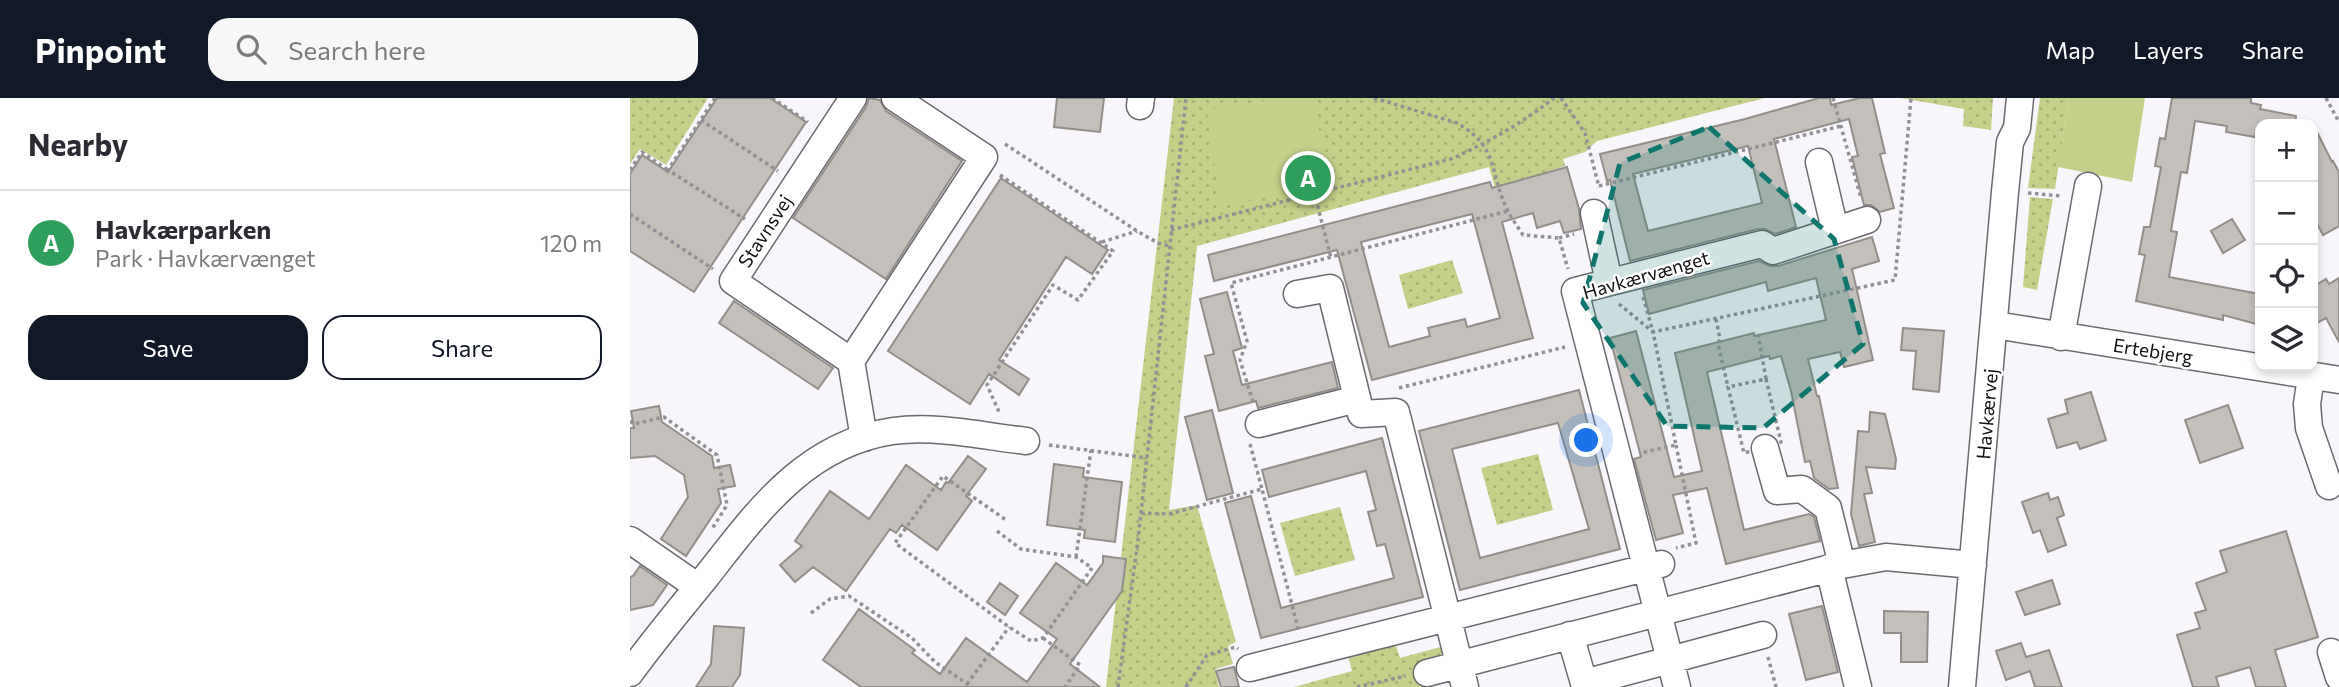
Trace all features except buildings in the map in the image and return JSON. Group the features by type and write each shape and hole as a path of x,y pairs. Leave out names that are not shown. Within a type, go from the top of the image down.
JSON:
{"street":[{"name":"Stavnsvej","path":"850,361 733,281 853,98"},
{"path":"864,438 850,361 984,157 895,98"},
{"name":"Havkærvej","path":"2006,98 2004,125 2010,142"},
{"name":"Havkærvej","path":"1962,687 2005,192 2010,142 2017,128 2020,98"},
{"path":"1819,162 1836,230"},
{"path":"2061,337 2086,193"},
{"path":"1594,213 1594,286"},
{"name":"Havkærvænget","path":"1677,687 1657,612 1650,563 1617,458 1587,341 1594,286 1762,244 1773,251 1867,220"},
{"path":"1297,294 1330,288 1361,414 1396,412 1462,675"},
{"name":"Ertebjerg","path":"1995,325 2339,380"},
{"path":"2311,377 2307,404 2309,428 2329,486"},
{"path":"1253,421 1357,399"},
{"path":"630,673 780,488 805,467 833,450 864,438 894,431 925,429 1016,440"},
{"path":"1765,448 1777,491 1802,489 1828,508 1858,687"},
{"path":"630,540 698,587"},
{"path":"1427,673 1462,675 1570,635 1836,566 1886,557 1973,565"},
{"path":"1250,668 1650,563"},
{"path":"1570,635 1584,683 1763,635"},
{"path":"2331,652 2339,677"}],"path":[{"path":"668,170 715,98"},
{"path":"772,98 828,135"},
{"path":"1118,687 1141,513 1185,98"},
{"path":"1374,98 1457,124 1470,131 1484,144 1493,162 1508,211 1523,234 1559,238 1594,286 1653,332 1696,543 1650,563"},
{"path":"1171,230 1451,159 1524,121 1554,98"},
{"path":"1561,98 1586,133 1599,186 1594,213"},
{"path":"1833,98 1867,220"},
{"path":"2326,98 2339,122"},
{"path":"701,120 797,183"},
{"path":"1599,186 1841,126"},
{"path":"1002,142 1136,231 1169,246"},
{"path":"630,170 642,152 765,232"},
{"path":"980,163 1113,251 1078,300 1053,285 987,385 1001,418 1016,440 1147,458"},
{"path":"1314,192 1335,271 1330,288"},
{"path":"2005,192 2086,193"},
{"path":"1305,654 1262,489 1253,421 1240,360 1247,341 1231,283 1508,211"},
{"path":"630,214 733,281"},
{"path":"1101,242 1136,231"},
{"path":"1716,318 1720,339 1718,344 1744,453 1781,442 1758,334"},
{"path":"1398,389 1587,341"},
{"path":"1728,387 1766,379"},
{"path":"630,421 634,424 664,417 717,455 727,506 712,528"},
{"path":"1617,458 1676,445"},
{"path":"1076,557 1091,450"},
{"path":"998,531 1021,549 1076,557 1092,568 1043,638 1031,641 1009,627 895,543 943,476 1006,520"},
{"path":"1141,513 1169,514 1262,489"},
{"path":"811,613 830,599 849,596 912,638 935,662 972,687"},
{"path":"967,684 1009,627"},
{"path":"1763,635 1776,687"},
{"path":"1043,638 1080,665 1065,687"},
{"path":"1186,687 1207,655 1236,647 1250,668"},
{"path":"1357,687 1390,678 1427,673"}],"highlighted area":[{"path":"1709,127 1834,239 1863,344 1763,428 1667,426 1583,303 1620,163"}],"green space":[{"path":"630,98 708,98 666,165 640,149 630,164"},
{"path":"1174,98 1765,98 1597,141 1585,152 1563,159 1565,166 1495,188 1489,167 1197,246 1169,510 1197,505 1236,642 1228,646 1233,664 1215,669 1219,687 1106,687"},
{"path":"1288,98 1313,98 1329,184 1220,206 1207,109"},
{"path":"1900,98 1993,98 1991,130 1963,126 1964,109"},
{"path":"2040,98 2069,98 2055,189 2028,188"},
{"path":"2069,98 2145,98 2132,182 2058,167"},
{"path":"2030,197 2053,199 2037,290 2023,287"},
{"path":"1452,260 1463,293 1408,309 1399,275"},
{"path":"1538,454 1553,510 1497,525 1481,468"},
{"path":"1340,507 1355,560 1295,576 1280,523"},
{"path":"1394,640 1400,658 1444,646 1443,657 1417,667 1422,687 1294,687 1352,671 1347,653"}],"place":[{"name":"Havkærparken","path":"1308,178"}]}
